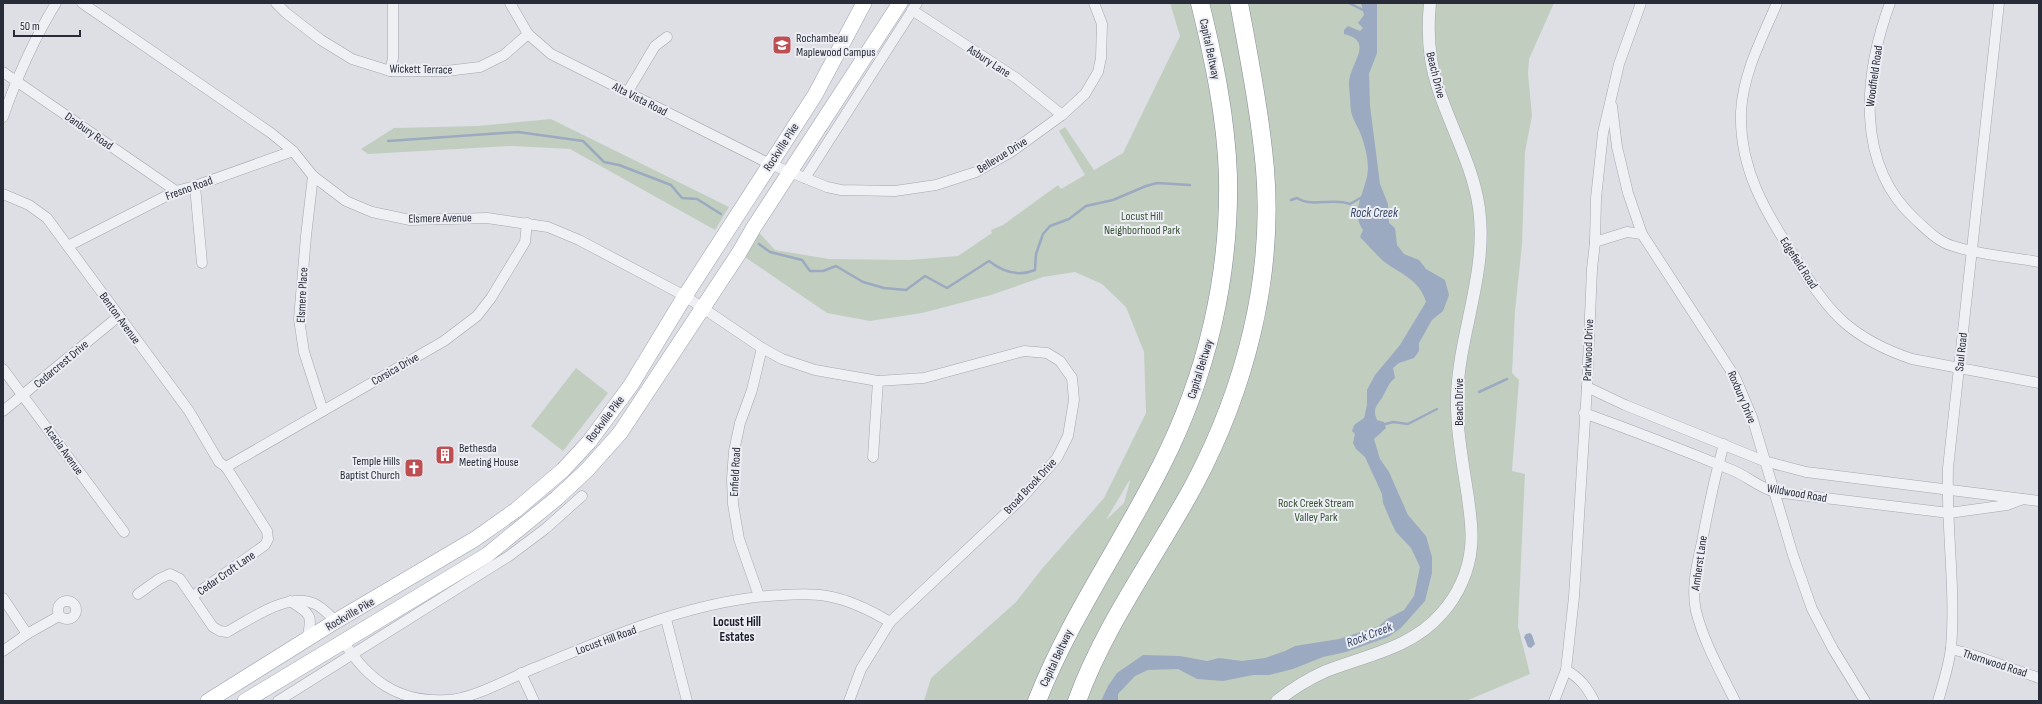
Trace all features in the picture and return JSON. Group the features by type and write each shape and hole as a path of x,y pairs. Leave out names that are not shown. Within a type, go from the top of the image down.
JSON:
{"highway":[{"path":"1187,3 1211,87 1228,175"},
{"name":"Capital Beltway","path":"1036,701 1052,664 1073,622 1161,466 1180,426 1196,384 1217,308 1227,226 1228,175 1224,128 1218,85 1200,3"},
{"path":"1077,701 1084,682 1105,640 1193,485 1215,442 1233,399 1246,358 1262,272 1265,217 1265,171 1260,122 1241,3"}],"main road":[{"name":"Rockville Pike","path":"208,701 336,621 476,539 516,510 563,470 589,442 631,385 685,296 815,95 864,3"},
{"name":"Rockville Pike","path":"245,701 487,555 557,498 591,465 620,433 703,308 790,171 910,5"},
{"path":"307,639 321,643 343,641 343,633 347,625 376,606 384,593"}],"street":[{"path":"3,117 16,81 40,30 56,3"},
{"name":"Elsmere Avenue","path":"82,3 271,133 293,151 314,176 346,201 372,212 410,220 487,218 548,227 579,240 685,296 762,348"},
{"name":"Wickett Terrace","path":"276,3 286,13 321,40 352,59 390,71 446,72 480,67 504,55 528,34"},
{"path":"390,71 393,58 393,3"},
{"name":"Alta Vista Road","path":"510,3 528,34 551,54 627,94 770,164 790,171"},
{"name":"Bellevue Drive","path":"790,171 827,187 841,190 894,191 936,185 976,172 1011,152 1062,115 1085,94 1098,72 1101,58 1102,24 1094,3"},
{"name":"Beach Drive","path":"1277,701 1316,676 1393,648 1425,630 1451,601 1462,580 1470,557 1471,524 1458,424 1457,395 1478,267 1480,223 1477,195 1472,178 1442,100 1433,70 1428,39 1430,3"},
{"name":"Parkwood Drive","path":"1554,701 1566,670 1574,597 1584,413 1587,387 1592,269 1595,242 1596,198 1601,148 1619,64 1641,3"},
{"name":"Edgefield Road","path":"1777,3 1752,59 1745,86 1741,111 1743,151 1754,187 1766,212 1812,284 1846,324 1868,340 1896,354 1912,359 2039,383"},
{"name":"Woodfield Road","path":"1890,3 1874,57 1869,96 1870,122 1875,154 1885,180 1903,208 1934,236 1952,246 2039,262"},
{"name":"Saul Road","path":"1938,701 1951,649 1952,614 1948,491 1971,250 1999,3"},
{"path":"805,178 910,5"},
{"name":"Asbury Lane","path":"910,5 1016,78 1062,115"},
{"path":"627,94 655,46 667,37"},
{"name":"Danbury Road","path":"3,72 176,190"},
{"name":"Roxbury Drive","path":"1611,100 1617,146 1628,193 1642,234 1735,377 1752,416 1764,461 1775,492 1793,555 1812,609 1833,649 1865,701"},
{"name":"Fresno Road","path":"68,246 176,190 196,186 293,151"},
{"name":"Elsmere Place","path":"314,176 306,236 299,319 304,352 323,411"},
{"path":"196,186 202,263"},
{"name":"Benton Avenue","path":"3,194 40,211 68,246 189,411 222,464"},
{"name":"Corsica Drive","path":"222,464 323,411 444,340 477,316 491,298 525,242 527,223"},
{"path":"1595,242 1627,232 1642,234"},
{"name":"Cedarcrest Drive","path":"3,411 119,316"},
{"name":"Broad Brook Drive","path":"762,348 782,359 815,370 878,382 924,378 1024,351 1047,353 1060,360 1072,378 1074,400 1068,436 1057,458 1048,471 1022,498 890,622 861,669 849,701"},
{"name":"Enfield Road","path":"759,596 739,539 733,504 732,479 734,451 740,423 752,390 762,348"},
{"name":"Acacia Avenue","path":"3,369 124,532"},
{"path":"873,457 878,382"},
{"name":"Wildwood Road","path":"1587,387 1625,405 1764,461 1806,472 1948,491 2013,496 2023,500 2039,501"},
{"name":"Wildwood Road","path":"1584,413 1636,431 1742,474 1768,490 1775,492 1949,514 2008,505 2023,500"},
{"name":"Amherst Lane","path":"1724,444 1718,465 1697,563 1694,592 1696,610 1703,633 1735,701"},
{"name":"Cedar Croft Lane","path":"222,464 267,531 268,539 265,544 193,596 213,627 220,631 227,632 279,604 290,601 307,601 316,604 336,621"},
{"path":"278,701 509,556 545,529 582,496"},
{"path":"138,594 159,579 170,574 180,579 193,596"},
{"name":"Locust Hill Road","path":"343,641 352,655 368,674 396,692 417,699 448,700 480,692 521,673 610,636 710,606 759,596 800,594 826,595 858,604 890,622"},
{"path":"3,598 27,634"},
{"path":"290,601 310,616 311,621 307,639"},
{"path":"3,652 27,634 59,616"},
{"path":"666,618 687,701"},
{"name":"Thornwood Road","path":"1951,649 2039,678"},
{"path":"1566,670 1578,676 1594,701"},
{"path":"521,673 534,701"}],"green space":[{"name":"Rock Creek Stream Valley Park","path":"1170,3 1554,3 1529,59 1528,74 1532,116 1525,152 1522,245 1515,311 1512,373 1519,380 1512,471 1525,474 1518,626 1530,674 1466,701 924,701 931,678 1016,602 1041,570 1104,498 1146,413 1144,352 1126,307 1102,284 1075,272 1043,277 991,295 922,313 870,321 827,313 739,253 754,227 775,250 829,259 909,260 958,256 992,233 991,230 1003,225 1058,185 1061,189 1085,175 1059,131 1065,127 1094,170 1123,153 1180,36","holes":["1130,481 1124,503 1106,520"]},
{"path":"551,119 729,207 715,230 570,149 512,146 368,154 361,149 394,128 477,126"},
{"path":"576,368 608,393 563,451 531,426"}],"water":[{"name":"Rock Creek","path":"1361,3 1377,3 1377,53 1369,74 1370,106 1380,184 1388,204 1389,223 1395,228 1397,245 1404,254 1419,260 1426,269 1445,280 1449,295 1443,311 1432,320 1419,343 1419,351 1414,358 1399,363 1393,368 1395,378 1388,386 1375,411 1377,420 1384,422 1386,428 1374,439 1380,459 1389,472 1408,515 1426,536 1432,557 1432,573 1425,601 1401,628 1388,637 1346,652 1323,657 1293,669 1269,675 1253,675 1223,681 1197,679 1178,669 1148,670 1135,676 1118,694 1118,701 1101,701 1108,686 1117,673 1143,655 1180,656 1207,661 1219,658 1242,661 1265,658 1295,646 1339,639 1379,626 1387,619 1404,610 1414,596 1420,567 1411,548 1396,532 1383,503 1382,494 1365,457 1356,449 1353,443 1355,434 1352,431 1354,425 1364,418 1367,405 1367,390 1375,375 1400,345 1426,302 1419,287 1408,277 1382,260 1360,237 1363,230 1359,223 1358,208 1367,177 1368,164 1363,139 1352,113 1349,86 1352,70 1360,48 1354,38 1344,34 1344,30 1348,26 1360,31 1363,28 1358,23 1364,15"},
{"path":"1530,633 1535,644 1531,648 1528,647 1524,637 1526,634"}],"waterway":[{"path":"1349,3 1365,11"},
{"path":"388,141 518,132 583,141 604,162 619,165 671,185 682,198 697,199 721,214"},
{"path":"759,244 770,252 802,260 810,271 823,271 836,266 863,282 884,288 906,290 925,276 947,288 989,261 1005,271 1023,273 1035,270 1036,254 1043,234 1050,226 1069,219 1086,206 1113,200 1157,183 1190,185"},
{"path":"1291,200 1297,198 1310,202 1343,202 1350,204 1362,197"},
{"path":"1479,392 1507,379"},
{"path":"1382,425 1393,422 1408,424 1437,409"}],"place":[{"name":"Rochambeau Maplewood Campus","path":"782,45"},
{"name":"Bethesda Meeting House","path":"445,455"},
{"name":"Temple Hills Baptist Church","path":"414,468"}],"district":[{"name":"Locust Hill Estates","path":"737,628"}],"park label":[{"name":"Locust Hill Neighborhood Park","path":"1142,223"}]}
